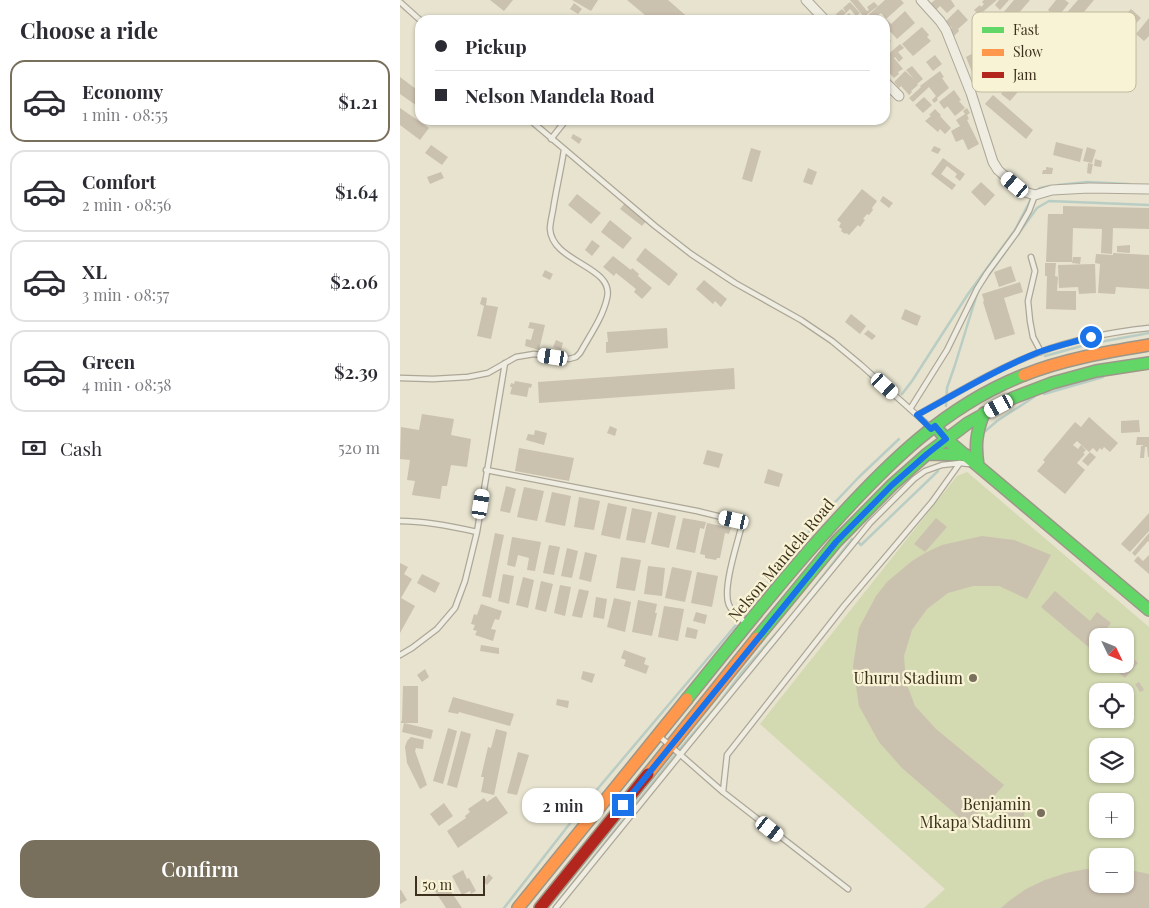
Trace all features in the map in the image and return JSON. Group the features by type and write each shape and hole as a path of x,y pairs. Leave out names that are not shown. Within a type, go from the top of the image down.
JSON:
{"main road":[{"name":"Nelson Mandela Road","path":"518,908 784,579 865,488 902,452 933,427 992,389 1027,374 1080,358 1149,345"},
{"name":"Nelson Mandela Road","path":"540,908 836,542 892,485 927,454 968,423 1013,398 1052,383 1096,372 1149,363"},
{"path":"978,466 975,442 984,413"},
{"path":"933,427 963,459"},
{"path":"927,454 963,459 978,466 1149,610"}],"street":[{"path":"921,0 946,30 971,93 993,162 998,170 1015,185 1025,192 1037,195 1052,190 1149,189"},
{"path":"809,1 821,15"},
{"path":"890,87 899,96"}],"lane":[{"path":"400,2 415,16"},
{"path":"536,125 692,254 735,283 801,320 832,341 933,427"},
{"path":"551,139 562,125"},
{"path":"400,378 468,377 488,373 516,356 534,354 569,359 576,357 580,352 603,310 608,291 599,275 568,256 556,246 550,230 564,150"},
{"path":"910,409 947,350 977,289 1017,232 1037,195"},
{"path":"1031,257 1034,271 1028,301 1030,321 1033,337 1041,352"},
{"path":"917,415 1010,365 1041,352 1091,337 1149,328"},
{"path":"400,655 437,629 455,608 466,581 505,363"},
{"path":"556,908 870,524 914,479 938,466 963,459"},
{"path":"723,792 727,754 844,606 932,502 963,459"},
{"path":"486,470 734,520 740,524 741,528 729,576 727,595 729,605 748,624"},
{"path":"400,521 435,523 476,532"},
{"path":"658,735 723,792 848,889"}],"green space":[{"name":"Uhuru Stadium","path":"967,472 1149,627 1149,908 924,908 945,889 760,724 957,476"}],"building":[{"path":"490,0 513,0 504,11"},
{"path":"572,0 598,0 591,11"},
{"path":"627,0 668,0 685,15 645,15"},
{"path":"850,0 858,0 867,11 869,10 867,7 874,2 878,6 867,15 862,15"},
{"path":"885,0 901,0 904,3 890,15 881,13 879,15 868,15"},
{"path":"935,0 951,0 955,6 947,13 940,6 936,10 931,3"},
{"path":"984,0 997,0 983,12 976,12 974,10 984,4 982,2"},
{"path":"999,0 1009,0 1000,10 995,5"},
{"path":"1014,0 1030,0 1020,12 1004,12"},
{"path":"1056,0 1065,0 1069,3 1062,12 1050,12 1048,10"},
{"path":"1078,0 1094,0 1084,12 1067,12"},
{"path":"850,2 860,13 855,15 850,9 846,13 843,8"},
{"path":"574,3 582,9 578,14 570,9"},
{"path":"842,9 846,13 844,15 836,14"},
{"path":"958,9 968,20 958,29 959,31 953,37 948,32 952,28 946,21"},
{"path":"905,11 915,23 897,39 890,31 891,24"},
{"path":"1136,14 1141,18 1136,23"},
{"path":"1149,18 1149,36 1144,41 1136,34"},
{"path":"922,27 929,35 927,37 931,41 913,56 902,44"},
{"path":"900,44 904,48 898,52 903,58 899,62 894,58 903,69 894,78 890,74 890,53"},
{"path":"972,54 972,72 966,57"},
{"path":"935,55 942,64 933,71 926,62"},
{"path":"912,66 923,79 909,95 901,86 899,88 894,82 905,71 914,79 906,70"},
{"path":"940,71 944,77 942,78 949,88 937,98 938,100 934,103 932,100 936,96 929,87 913,102 909,98 920,86"},
{"path":"400,77 415,88 415,104 400,94"},
{"path":"954,90 965,108 955,116 948,106 944,109 939,102"},
{"path":"1002,92 1018,92 1010,101 1001,94"},
{"path":"993,95 1033,130 1026,139 985,104"},
{"path":"924,97 932,105 923,113 915,105"},
{"path":"400,108 415,118 415,125 425,125 429,128 420,140 400,125"},
{"path":"967,108 970,113 967,115 969,119 967,120 979,144 968,150 963,139 956,142 951,131 960,126 956,120 965,114 963,111"},
{"path":"935,109 951,128 945,134 940,129 938,132 925,121"},
{"path":"573,134 582,139 579,144 571,138"},
{"path":"1056,142 1083,149 1080,162 1053,155"},
{"path":"431,145 448,157 442,165 425,153"},
{"path":"934,146 941,149 938,154 931,151"},
{"path":"1087,147 1096,150 1092,163 1083,161"},
{"path":"751,148 761,151 752,182 742,179"},
{"path":"943,158 965,174 960,181 955,177 957,174 947,166 941,174 956,185 952,190 931,174"},
{"path":"1095,159 1102,161 1101,167 1094,166"},
{"path":"1088,163 1093,164 1091,174 1087,173"},
{"path":"1046,167 1053,168 1052,174 1042,174"},
{"path":"808,168 817,172 812,185 803,182"},
{"path":"441,172 444,178 430,184 427,177"},
{"path":"981,182 995,195 985,206 971,192"},
{"path":"862,189 877,201 872,208 873,210 863,219 865,220 860,227 858,225 849,235 845,234 839,227 841,223 837,220"},
{"path":"577,194 601,213 591,224 568,205"},
{"path":"883,196 893,203 889,208 880,201"},
{"path":"625,203 647,220 642,226 620,209"},
{"path":"1063,206 1149,208 1149,229 1113,228 1112,254 1101,253 1102,229 1073,228 1072,262 1046,262 1048,214 1063,214"},
{"path":"610,220 632,238 623,249 601,232"},
{"path":"592,240 600,246 592,256 585,250"},
{"path":"1130,245 1130,253 1117,252 1117,246"},
{"path":"645,248 678,274 669,286 636,260"},
{"path":"1113,253 1149,255 1149,289 1116,287 1115,294 1098,293 1100,264 1095,263 1096,254 1113,255"},
{"path":"613,256 631,270 632,268 652,288 642,299 634,292 636,289 616,273 614,276 603,267"},
{"path":"1073,257 1081,257 1080,264 1072,263"},
{"path":"1045,263 1056,263 1057,291 1076,291 1076,310 1046,309 1047,276 1045,276"},
{"path":"1095,264 1096,293 1079,294 1078,287 1059,288 1058,265"},
{"path":"1011,266 1016,281 999,287 994,272"},
{"path":"545,270 553,274 550,280 542,276"},
{"path":"704,280 727,299 721,307 715,301 713,304 696,289"},
{"path":"1020,282 1023,292 1004,298 1015,334 995,340 982,294"},
{"path":"482,297 487,298 486,305 498,307 491,339 477,336 484,306 480,304"},
{"path":"905,309 921,316 917,326 901,319"},
{"path":"851,314 866,326 860,334 845,322"},
{"path":"530,322 545,325 539,350 525,346 526,339 531,340 534,329 528,328"},
{"path":"667,328 668,348 606,353 607,332"},
{"path":"868,330 876,336 872,340 864,334"},
{"path":"556,340 563,343 561,350 553,347"},
{"path":"734,368 735,389 539,403 538,382"},
{"path":"515,381 532,384 531,388 529,387 527,397 510,394 511,383 514,384"},
{"path":"422,414 454,419 451,435 471,439 467,467 451,465 447,486 442,486 440,499 412,495 415,481 407,480 410,460 400,459 401,427 419,430"},
{"path":"1089,417 1118,443 1110,452 1104,447 1102,450 1100,448 1097,452 1093,448 1089,452 1077,441 1073,445 1078,449 1081,445 1086,450 1077,463 1085,470 1065,494 1037,471 1045,462 1043,460 1075,422 1081,427"},
{"path":"1139,420 1140,432 1121,433 1121,421"},
{"path":"610,426 617,429 615,436 607,433"},
{"path":"535,430 547,433 544,445 526,440 528,434 534,435"},
{"path":"1137,437 1149,437 1149,457 1147,447 1145,447 1144,458 1140,458 1141,446 1143,445 1136,445"},
{"path":"519,448 574,458 569,481 515,471"},
{"path":"707,450 723,454 719,468 703,464"},
{"path":"1090,452 1096,457 1088,466 1082,461"},
{"path":"768,469 783,474 779,487 764,483"},
{"path":"506,486 516,489 510,513 500,511"},
{"path":"524,487 544,491 537,521 517,517"},
{"path":"552,492 571,496 565,526 545,522"},
{"path":"579,497 600,501 594,530 574,527"},
{"path":"608,503 627,507 620,539 601,535"},
{"path":"632,508 652,512 645,543 626,540"},
{"path":"658,512 676,516 669,548 651,544"},
{"path":"1149,513 1149,531 1130,552 1121,544"},
{"path":"683,518 706,522 704,529 700,528 695,553 676,549"},
{"path":"936,518 947,527 925,552 914,544"},
{"path":"707,523 731,528 729,534 725,533 720,558 716,560 705,558 705,555 700,554"},
{"path":"495,533 504,535 491,598 482,596"},
{"path":"1149,533 1149,542 1135,556 1132,553"},
{"path":"982,536 1014,540 1051,555 1027,599 999,586 973,586 948,593 927,609 912,630 904,656 906,682 915,706 936,729 1004,785 968,825 902,768 879,742 859,706 853,666 859,628 876,596 887,582 912,561 925,553 942,545"},
{"path":"512,537 541,542 535,571 527,570 529,558 518,555 515,567 507,565"},
{"path":"549,545 560,547 554,575 543,573"},
{"path":"567,548 578,551 572,578 561,576"},
{"path":"585,552 597,555 591,582 579,579"},
{"path":"1149,555 1149,574 1134,561 1138,556 1143,561"},
{"path":"621,557 641,560 635,591 616,588"},
{"path":"400,563 408,567 404,574 412,579 401,598 415,606 400,633"},
{"path":"648,566 665,568 662,596 644,594"},
{"path":"672,567 692,571 685,602 665,598"},
{"path":"697,572 718,576 712,607 691,603"},
{"path":"422,574 440,583 435,593 417,583"},
{"path":"503,574 514,576 509,604 498,601"},
{"path":"523,577 534,580 528,608 516,605"},
{"path":"541,581 553,584 546,612 535,609"},
{"path":"560,585 571,587 565,616 554,613"},
{"path":"579,589 589,591 582,618 572,616"},
{"path":"1055,591 1090,621 1097,612 1111,623 1107,628 1089,628 1089,647 1041,607"},
{"path":"596,597 607,599 604,619 593,617"},
{"path":"614,598 631,602 625,632 607,627"},
{"path":"638,600 657,604 652,636 632,632"},
{"path":"481,604 502,611 499,620 495,619 491,629 496,630 493,641 475,635 477,631 473,630 475,625 471,624 474,614 477,615"},
{"path":"664,606 684,609 678,641 658,637"},
{"path":"696,612 707,615 705,624 693,621"},
{"path":"687,627 698,630 696,639 685,637"},
{"path":"481,645 499,648 499,654 480,651"},
{"path":"624,650 646,658 644,664 649,666 646,674 624,666 626,660 621,658"},
{"path":"1134,659 1138,663 1134,668"},
{"path":"425,669 429,677 422,682 417,675"},
{"path":"583,671 595,674 592,683 581,679"},
{"path":"1119,673 1129,673 1125,678"},
{"path":"1139,682 1144,690 1140,692 1135,684"},
{"path":"403,686 418,686 418,723 401,723"},
{"path":"453,697 514,714 510,726 459,712 458,714 448,712"},
{"path":"557,699 569,701 568,708 556,705"},
{"path":"404,723 433,730 431,739 402,732"},
{"path":"448,728 457,731 443,784 433,781"},
{"path":"496,729 507,732 494,795 481,792 484,777 481,777 488,747 491,748"},
{"path":"461,731 471,734 457,788 447,785"},
{"path":"411,737 424,740 423,749 416,748 415,751 427,785 420,789 407,763 405,747"},
{"path":"518,752 529,755 517,795 507,793"},
{"path":"496,796 508,813 458,848 447,831 466,818 465,816 470,812 468,809 484,798 487,802"},
{"path":"1016,799 1024,800 1026,809 1023,818 1009,826 999,824 1003,808"},
{"path":"444,803 453,816 439,826 430,814"},
{"path":"1089,869 1089,893 1134,893 1134,871 1149,874 1149,908 1001,908 1026,889 1045,880"},
{"path":"463,870 476,891 471,894 470,891 462,895 452,876"},
{"path":"489,874 493,878 487,885 483,881"},
{"path":"446,884 462,908 446,908 435,891"},
{"path":"400,890 407,900 400,904"}],"waterway":[{"path":"1058,185 1087,182 1128,184"},
{"path":"1037,191 1040,188 1050,186"},
{"path":"902,394 968,294 1015,230 1031,199"},
{"path":"983,283 1037,208 1049,201 1149,205"},
{"path":"946,406 947,388 977,294"},
{"path":"1045,356 1089,344 1149,333"},
{"path":"1044,394 1103,377"},
{"path":"983,433 997,421 1034,397"},
{"path":"504,908 589,799 741,619 822,516 899,439"},
{"path":"796,610 852,539 861,545 938,471"},
{"path":"553,908 677,752 781,628"}],"traffic: fast":[{"path":"757,638 836,542 892,485 927,454 968,423 1013,398 1052,383 1096,371 1149,363"},
{"path":"687,699 758,610 813,546 897,458 919,438 969,403 995,388 1024,375"},
{"path":"978,466 977,439 984,413"},
{"path":"935,426 946,439 1149,610"},
{"path":"927,454 966,455"}],"traffic: slow":[{"path":"1024,375 1070,360 1149,345"},
{"path":"648,774 757,638"},
{"path":"518,908 687,699"}],"traffic: jam":[{"path":"540,908 648,774"}],"place":[{"name":"Uhuru Stadium","path":"973,678"},
{"name":"Benjamin Mkapa Stadium","path":"1041,813"}],"route":[{"path":"623,805 836,542 892,485 946,439 935,426 931,429 917,415 1027,357 1091,337"}]}
